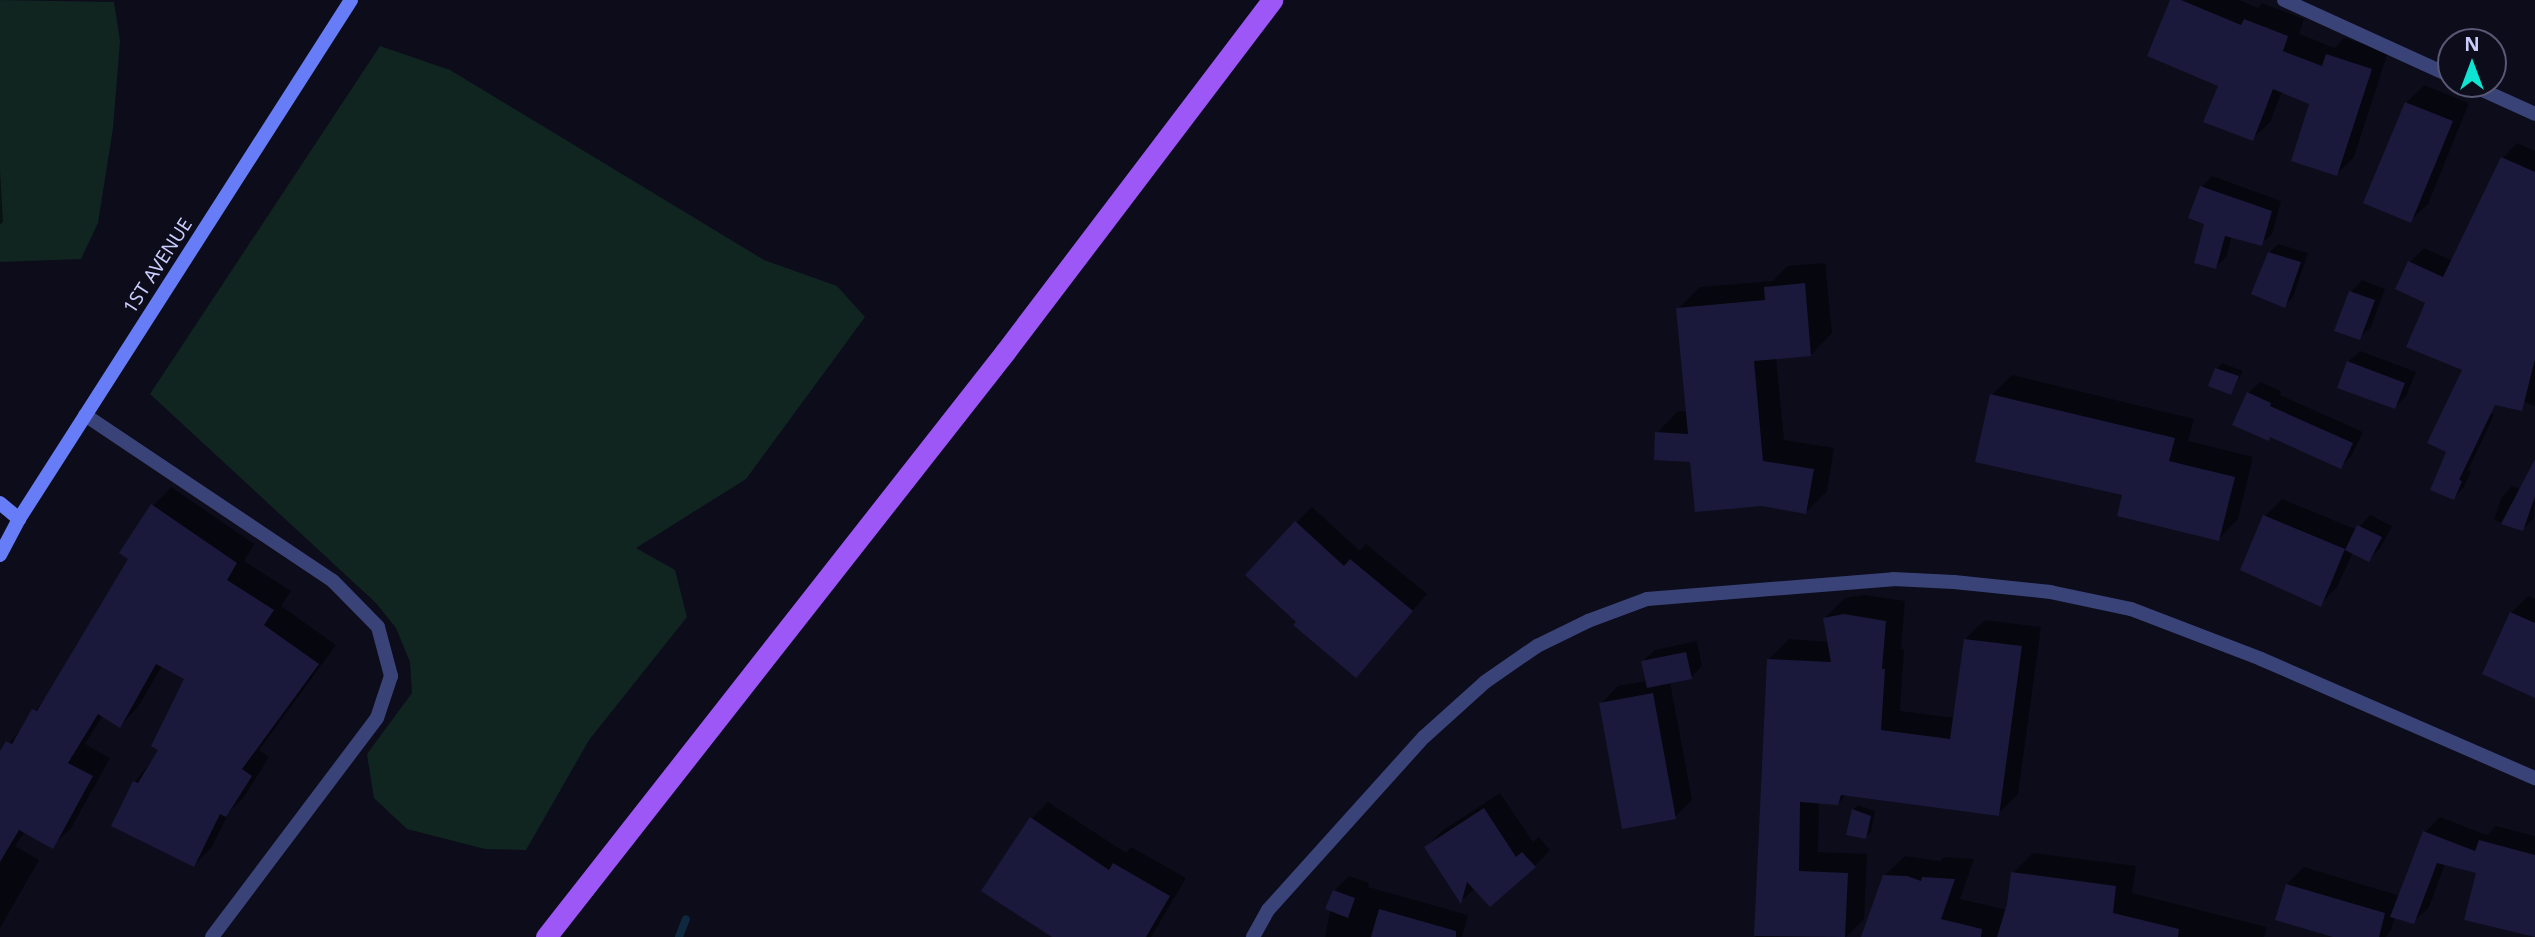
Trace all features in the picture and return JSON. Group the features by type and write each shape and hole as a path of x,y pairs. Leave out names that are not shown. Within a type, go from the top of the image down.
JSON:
{"main road":[{"path":"546,937 1005,352 1272,0"}],"street":[{"name":"1ST AVENUE","path":"0,555 19,519 351,0"},
{"path":"2284,0 2437,70"},
{"path":"2500,98 2535,114"},
{"path":"85,415 333,581 378,627 391,676 377,718 212,937"},
{"path":"0,503 19,519"},
{"path":"1253,937 1268,910 1424,737 1485,682 1537,646 1588,621 1647,599 1893,579 2050,592 2131,609 2260,659 2535,778"}],"green space":[{"path":"0,0 114,2 120,41 113,128 98,223 81,259 0,262"},
{"path":"380,46 450,70 764,260 837,286 865,317 746,479 636,548 675,570 687,617 589,740 526,850 485,849 407,829 374,798 367,754 412,693 410,662 396,628 376,603 150,394"}],"building":[{"path":"2170,0 2181,0 2241,25 2244,19 2288,36 2283,51 2322,66 2326,54 2372,69 2337,176 2291,161 2309,104 2273,89 2253,141 2203,122 2218,86 2147,56"},
{"path":"2405,102 2453,121 2411,223 2363,203"},
{"path":"2501,157 2535,172 2535,359 2522,411 2495,405 2459,480 2462,481 2454,500 2430,490 2446,452 2427,443 2462,370 2406,347 2425,303 2395,289 2408,261 2443,277"},
{"path":"2200,186 2272,211 2262,246 2225,236 2216,269 2194,263 2204,224 2188,218"},
{"path":"2268,252 2301,262 2285,308 2251,294"},
{"path":"1805,283 1811,356 1754,361 1763,461 1814,469 1806,514 1762,506 1695,512 1690,462 1654,460 1655,432 1688,434 1676,308 1765,300 1764,287"},
{"path":"2349,291 2375,300 2360,340 2334,331"},
{"path":"2347,361 2405,383 2395,409 2337,388"},
{"path":"2215,368 2239,376 2231,395 2208,386"},
{"path":"2247,392 2271,403 2270,406 2353,443 2341,469 2270,437 2269,441 2232,425"},
{"path":"1990,394 2175,438 2169,461 2235,477 2219,541 2117,516 2122,495 1975,462"},
{"path":"2535,459 2535,496 2523,531 2501,524"},
{"path":"151,504 237,563 227,580 274,610 264,625 319,664 242,769 252,776 226,817 220,814 194,867 111,826 133,781 138,783 158,750 151,746 184,679 156,664 120,728 98,714 68,763 93,776 53,849 19,830 0,862 0,751 6,741 12,744 32,709 37,711 128,559 119,553"},
{"path":"2263,515 2345,549 2321,607 2240,570"},
{"path":"1295,521 1344,566 1350,559 1413,611 1356,678 1293,625 1296,622 1245,575"},
{"path":"2357,525 2382,537 2369,562 2345,550"},
{"path":"2510,612 2535,623 2535,698 2482,674"},
{"path":"1844,614 1886,621 1881,730 1950,739 1964,639 2022,646 1999,816 1841,795 1838,805 1800,802 1799,871 1848,873 1845,937 1754,936 1767,659 1831,662 1823,618"},
{"path":"1686,652 1692,679 1647,688 1641,661"},
{"path":"1653,693 1676,819 1622,829 1599,703"},
{"path":"1484,808 1516,857 1522,852 1536,867 1490,907 1467,882 1461,904 1424,847"},
{"path":"1852,809 1871,816 1866,839 1846,835"},
{"path":"1030,817 1109,870 1113,863 1170,896 1146,937 1052,937 981,891"},
{"path":"2423,831 2475,851 2479,840 2535,855 2535,937 2464,920 2476,873 2437,863 2414,924 2390,917"},
{"path":"2011,872 2116,886 2113,913 2179,929 2178,937 1997,937 2007,904"},
{"path":"1883,875 1907,876 1921,881 1922,877 1955,879 1941,919 1982,929 1981,937 1861,937"},
{"path":"2286,884 2385,913 2379,937 2333,937 2275,920"},
{"path":"1333,890 1355,898 1348,918 1325,909"},
{"path":"1379,909 1456,931 1456,937 1371,937"}],"waterway":[{"path":"679,937 686,919"}]}
